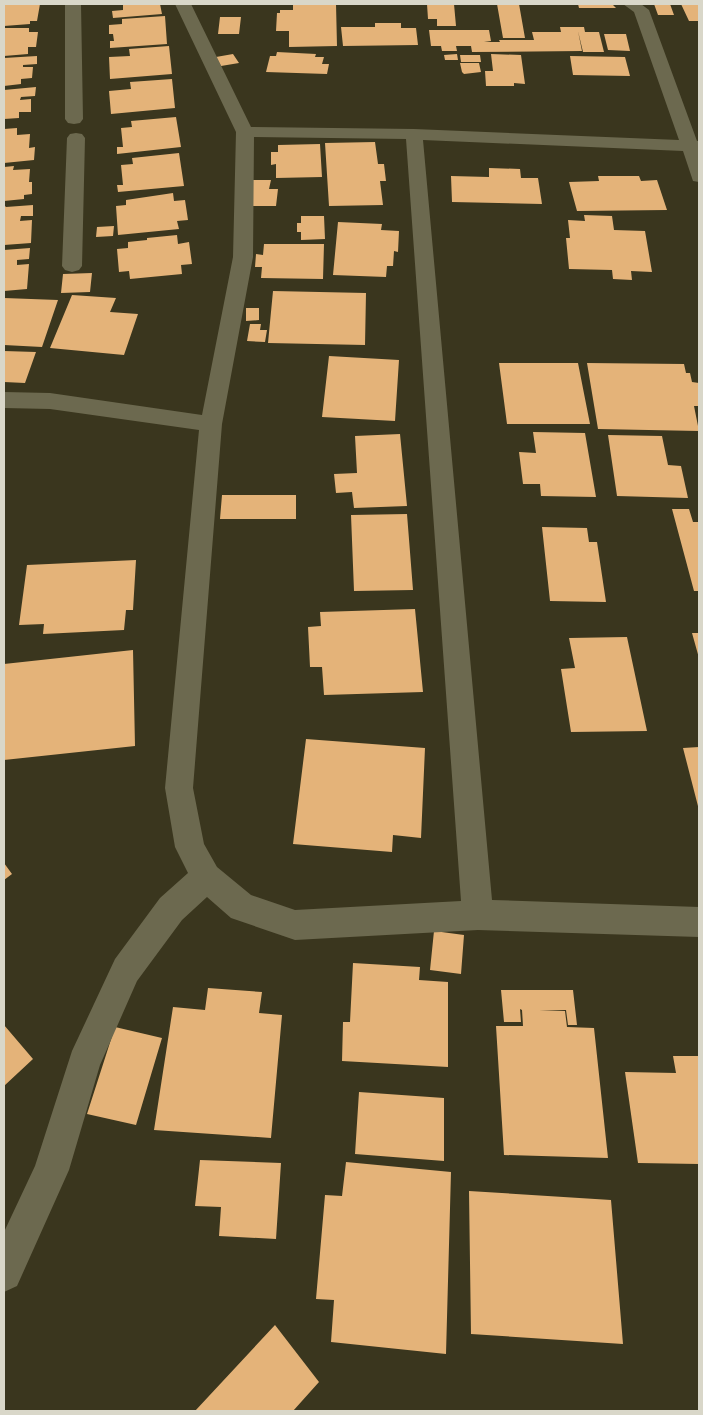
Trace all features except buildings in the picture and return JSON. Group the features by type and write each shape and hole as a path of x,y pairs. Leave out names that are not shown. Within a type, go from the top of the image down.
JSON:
{"street":[{"path":"72,266 83,127 73,4"},
{"path":"183,4 245,132 243,256 211,424 179,788 190,848 206,877 242,907 295,925 478,915 699,922"},
{"path":"630,4 641,10 695,145 699,177"},
{"path":"58,130 64,122 83,127"},
{"path":"245,132 414,134 695,145"},
{"path":"414,134 478,915"},
{"path":"4,400 50,401 211,424"},
{"path":"4,1273 51,1170 84,1063 126,970 171,909 206,877"}]}
